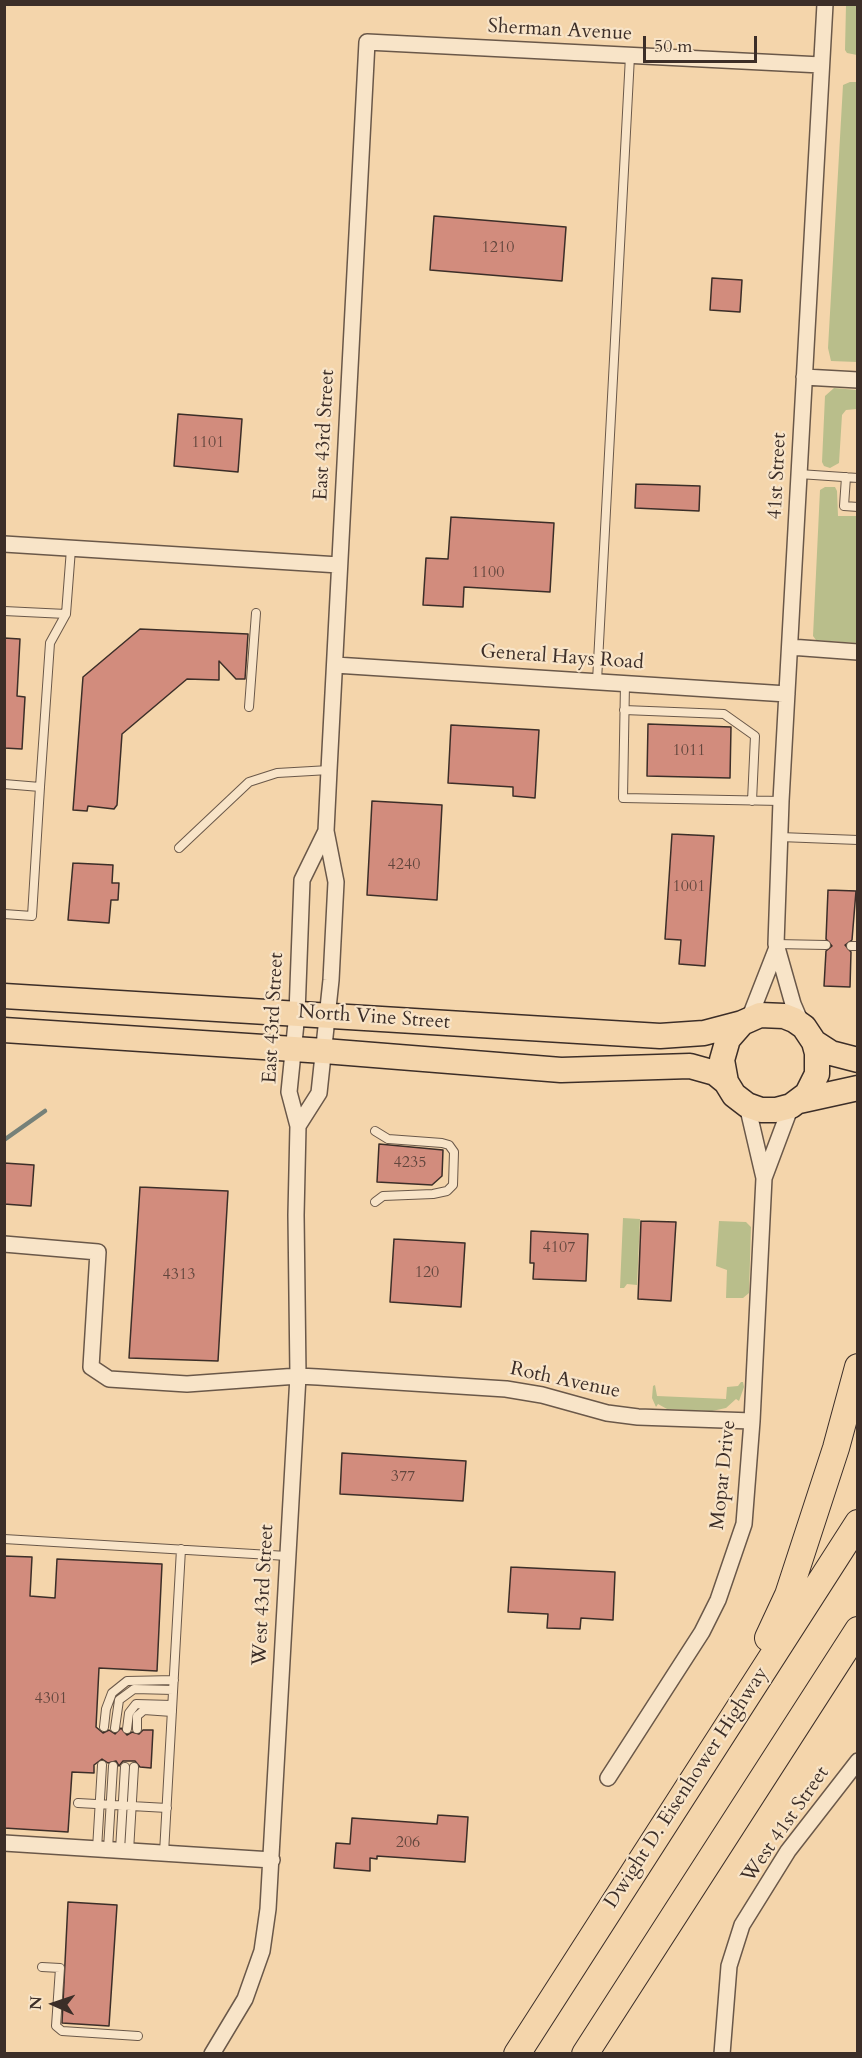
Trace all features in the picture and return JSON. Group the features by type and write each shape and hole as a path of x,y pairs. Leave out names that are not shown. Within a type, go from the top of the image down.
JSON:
{"highway":[{"name":"North Vine Street","path":"4,996 297,1012 660,1036 704,1033 746,1021"},
{"path":"858,1060 831,1053 784,1016 760,1015 746,1021 728,1039 724,1049 723,1071 726,1082 734,1095 747,1105 761,1110 776,1110 858,1088"},
{"name":"North Vine Street","path":"4,1030 324,1051 561,1070 690,1066 715,1073 726,1082"},
{"path":"795,1104 807,1094 817,1074 817,1053 809,1035"},
{"path":"730,1720 788,1595 836,1448 858,1366"},
{"name":"Dwight D. Eisenhower Highway","path":"517,2054 858,1523"},
{"path":"585,2054 858,1630"}],"street":[{"name":"41st Street","path":"746,1021 776,947 789,647 825,4"},
{"name":"Sherman Avenue","path":"368,42 821,65"},
{"name":"East 43rd Street","path":"298,1126 319,1093 336,882 326,831 328,770 368,42"},
{"path":"804,377 858,380"},
{"path":"4,544 339,565"},
{"path":"789,647 858,652"},
{"name":"General Hays Road","path":"335,665 787,694"},
{"name":"East 43rd Street","path":"298,1126 289,1092 297,1012 302,880 326,831"},
{"name":"41st Street","path":"776,947 809,1035"},
{"name":"Mopar Drive","path":"764,1178 795,1104"},
{"name":"Mopar Drive","path":"608,1778 702,1632 718,1600 744,1524 752,1421 764,1178 747,1105"},
{"name":"West 43rd Street","path":"212,2054 245,1999 262,1951 272,1860 298,1376 296,1215 298,1126"},
{"name":"Roth Avenue","path":"4,1244 98,1252 91,1367 109,1379 187,1384 298,1376 506,1389 542,1395 607,1413 638,1417 752,1421"},
{"name":"West 41st Street","path":"722,2054 729,1966 742,1926 788,1851 858,1761"},
{"path":"4,1843 272,1860"}],"lane":[{"path":"597,681 630,56"},
{"path":"799,474 858,478"},
{"path":"846,477 844,506 858,507"},
{"path":"4,914 32,916 50,644 66,614 70,549"},
{"path":"4,611 66,614"},
{"path":"249,707 256,613"},
{"path":"625,683 623,798 781,801"},
{"path":"624,710 724,714 755,736 752,801"},
{"path":"179,848 249,782 277,773 328,770"},
{"path":"4,784 40,786"},
{"path":"780,837 858,840"},
{"path":"776,947 826,945"},
{"path":"375,1131 388,1139 442,1143 449,1145 454,1152 453,1185 447,1191 433,1194 383,1196 375,1202"},
{"path":"4,1539 287,1556"},
{"path":"164,1853 181,1549"},
{"path":"104,1727 106,1709 112,1693 127,1681 174,1680"},
{"path":"115,1728 119,1700 134,1689 173,1690"},
{"path":"127,1729 129,1713 136,1704 172,1708"},
{"path":"136,1729 137,1716 144,1710 172,1708"},
{"path":"102,1765 100,1804 114,1850"},
{"path":"113,1766 111,1805 114,1850"},
{"path":"114,1850 122,1805 125,1767"},
{"path":"114,1850 132,1806 134,1767"},
{"path":"78,1803 167,1808"},
{"path":"42,1967 60,1968 56,2026 62,2031 138,2036"}],"green space":[{"path":"846,5 857,5 857,55 847,53 845,50"},
{"path":"858,82 857,362 831,361 828,348 843,85"},
{"path":"834,388 857,390 857,409 846,410 842,415 839,463 830,468 824,466 822,462 825,396"},
{"path":"825,487 835,487 837,491 838,516 857,516 857,643 816,640 813,636 820,490"},
{"path":"623,1218 640,1219 637,1285 627,1284 624,1288 620,1288"},
{"path":"719,1221 746,1222 751,1227 749,1293 743,1298 726,1298 727,1270 716,1266"},
{"path":"741,1382 744,1387 739,1401 736,1399 726,1408 712,1411 667,1409 658,1404 656,1407 652,1398 655,1385 657,1396 726,1399 727,1387 738,1386"}],"building":[{"path":"434,216 566,227 562,281 430,270"},
{"path":"712,278 742,280 740,312 710,310"},
{"path":"178,414 242,419 238,472 174,466"},
{"path":"636,484 700,486 699,511 635,508"},
{"path":"451,517 554,523 550,592 464,587 463,607 423,605 426,558 448,559"},
{"path":"140,629 248,634 245,679 236,679 219,661 219,680 187,679 122,734 117,805 114,809 88,806 87,811 73,810 83,677"},
{"path":"4,638 20,639 17,696 25,697 22,749 4,748"},
{"path":"648,724 731,727 730,778 647,776"},
{"path":"451,725 539,730 535,798 513,796 513,787 448,783"},
{"path":"372,801 442,805 437,900 367,895"},
{"path":"672,834 714,836 705,966 679,964 681,940 665,939"},
{"path":"73,863 113,865 112,883 119,883 118,900 111,900 109,923 68,920"},
{"path":"828,890 856,891 852,940 845,945 851,952 850,987 824,986 826,951 832,946 826,939"},
{"path":"379,1144 443,1150 442,1176 432,1185 377,1182"},
{"path":"4,1163 34,1165 31,1206 4,1204"},
{"path":"140,1187 228,1191 218,1361 129,1358"},
{"path":"641,1221 676,1222 671,1301 638,1299"},
{"path":"531,1231 588,1234 586,1281 533,1279 534,1263 530,1263"},
{"path":"394,1239 465,1243 461,1307 390,1302"},
{"path":"342,1453 466,1461 463,1501 340,1494"},
{"path":"4,1556 32,1557 30,1596 55,1598 57,1559 162,1564 157,1671 99,1668 96,1727 103,1733 109,1730 115,1734 121,1728 127,1735 132,1732 139,1734 143,1730 153,1730 151,1768 140,1767 135,1761 123,1761 119,1766 116,1761 108,1763 102,1759 94,1765 94,1773 72,1772 68,1832 4,1828"},
{"path":"511,1567 615,1572 613,1620 581,1618 580,1629 547,1628 548,1614 508,1612"},
{"path":"438,1815 468,1817 465,1862 377,1856 377,1859 370,1858 370,1871 334,1868 336,1843 350,1844 352,1818 437,1824"},
{"path":"68,1902 117,1905 109,2026 62,2023"}],"waterway":[{"path":"4,1140 45,1111"}]}
